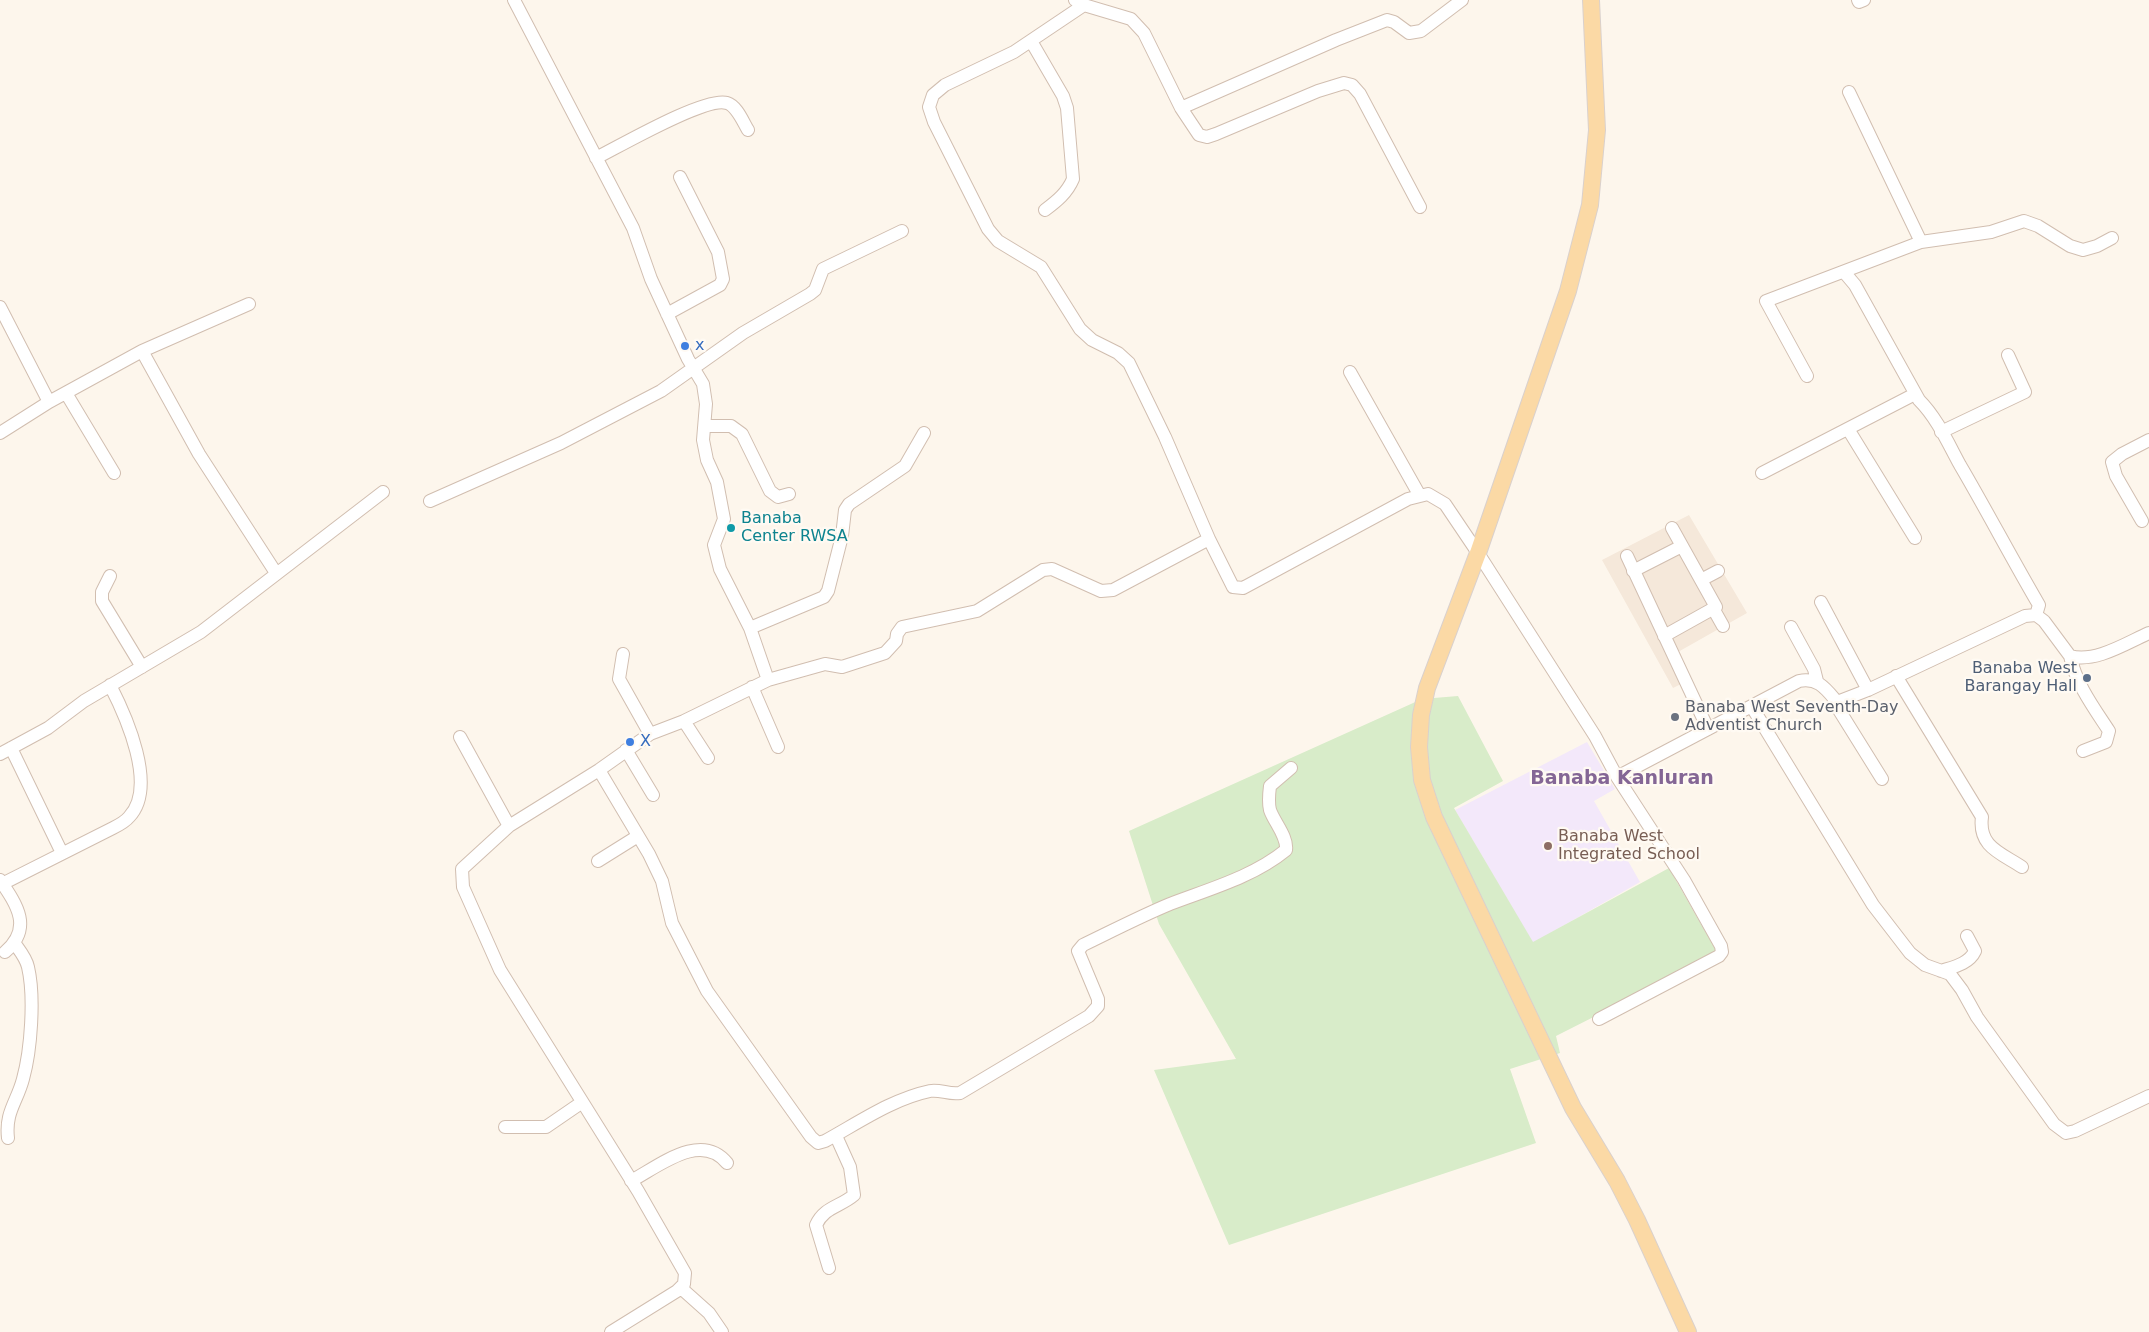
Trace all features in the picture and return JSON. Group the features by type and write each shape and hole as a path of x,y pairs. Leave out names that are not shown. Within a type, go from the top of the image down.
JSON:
{"main road":[{"path":"1591,0 1597,130 1590,205 1568,291 1478,553 1423,703 1419,747 1422,780 1434,817 1569,1099 1621,1189 1688,1332"}],"street":[{"path":"514,0 633,228 650,278 703,384 706,404 706,426 703,440 707,460 717,482 724,520 714,545 720,569 750,628 768,680"},
{"path":"1181,108 1336,40 1387,20 1394,22 1409,33 1421,31 1462,0"},
{"path":"1858,0 1859,2 1864,0"},
{"path":"1420,207 1360,94 1352,85 1344,83 1318,91 1208,137 1199,135 1181,108 1144,34 1131,19 1079,3 1014,52 945,85 933,94 929,107 934,122 988,229 998,241 1041,267 1080,329 1092,340 1118,353 1129,363 1165,437 1209,539 1233,587 1244,588 1408,499 1428,494 1445,504 1478,553 1594,736 1617,777 1684,880 1721,946 1722,952 1719,956 1599,1019"},
{"path":"1031,41 1063,96 1067,108 1073,179 1070,187 1060,199 1045,210"},
{"path":"1849,92 1921,242"},
{"path":"596,158 701,106 725,102 732,105 748,130"},
{"path":"667,314 720,284 723,280 718,252 680,177"},
{"path":"1807,376 1766,301 1921,242 1991,232 2024,221 2038,226 2070,246 2083,250 2097,246 2112,238"},
{"path":"430,501 581,433 661,390 743,333 810,294 815,290 823,270 902,231"},
{"path":"1844,272 1855,286 1916,394 1941,432 2039,605 2036,615"},
{"path":"0,433 49,402 142,351 249,304"},
{"path":"0,308 49,402"},
{"path":"142,351 199,454 276,573"},
{"path":"1941,432 2025,392 2008,355"},
{"path":"1350,372 1420,496"},
{"path":"66,393 114,473"},
{"path":"1762,473 1916,394"},
{"path":"706,426 731,426 742,434 770,491 778,497 789,494"},
{"path":"1848,429 1915,538"},
{"path":"750,628 824,597 828,591 842,536 845,510 849,504 905,466 924,433"},
{"path":"2142,522 2116,476 2112,462 2122,454 2149,440"},
{"path":"62,853 5,751 48,728 84,701 201,632 240,605 276,573 383,492"},
{"path":"1672,528 1716,607 1714,610 1723,626"},
{"path":"612,1332 681,1288 686,1280 683,1267 500,970 463,887 462,869 466,863 509,826 599,770 650,734 684,721 768,680 825,664 842,667 885,653 896,641 897,634 902,627 978,612 1043,570 1052,569 1100,591 1113,590 1209,539"},
{"path":"1633,571 1682,546"},
{"path":"1627,556 1708,729"},
{"path":"1701,580 1718,571"},
{"path":"110,576 102,592 102,602 142,667"},
{"path":"1821,602 1868,690"},
{"path":"1664,636 1714,610"},
{"path":"1837,702 1868,690 2025,616 2036,615 2044,621 2070,656 2073,670 2109,731 2106,742 2083,751"},
{"path":"1791,627 1814,669 1817,681 1837,702 1839,710 1882,779"},
{"path":"2070,656 2077,658 2097,655 2149,633"},
{"path":"623,654 619,678 650,734"},
{"path":"1896,676 1982,817 1980,829 1987,845 2022,867"},
{"path":"1617,777 1799,681 1809,679 1817,681"},
{"path":"8,1138 9,1111 24,1072 31,1017 28,966 10,948 19,934 20,917 1,882 123,822 130,817 137,805 140,778 134,737 110,685"},
{"path":"752,687 778,747"},
{"path":"1752,707 1873,905 1910,953 1925,965 1950,974 1962,990 1977,1017 2060,1130 2066,1133 2075,1131 2149,1096"},
{"path":"684,721 708,758"},
{"path":"460,737 509,826"},
{"path":"626,750 653,795"},
{"path":"599,770 662,881 672,923 707,991 811,1137 818,1143 836,1136 890,1105 913,1096 932,1090 951,1095 960,1093 1089,1016 1098,1006 1098,999 1078,952 1083,945 1167,905 1248,873 1268,863 1286,850 1285,841 1270,808 1268,796 1270,786 1291,768"},
{"path":"598,861 638,836"},
{"path":"1941,971 1964,963 1973,955 1975,951 1967,936"},
{"path":"505,1127 546,1127 581,1103"},
{"path":"830,1268 816,1225 820,1216 826,1211 846,1202 854,1195 850,1168 836,1136"},
{"path":"631,1181 684,1153 697,1149 711,1149 720,1154 727,1163"},
{"path":"681,1288 709,1313 722,1332"}],"shaded area":[{"path":"1689,515 1747,613 1678,652 1691,679 1673,688 1602,560"},
{"name":"Banaba West Integrated School","path":"1587,742 1615,789 1594,801 1640,882 1533,943 1455,810"}],"green space":[{"path":"1458,696 1503,781 1454,808 1533,942 1669,868 1718,954 1556,1036 1560,1053 1510,1069 1536,1143 1229,1245 1154,1070 1236,1059 1159,924 1129,831 1422,699"}],"place":[{"name":"x","path":"685,346"},
{"name":"Banaba Center RWSA","path":"731,528"},
{"name":"Banaba West Barangay Hall","path":"2087,678"},
{"name":"Banaba West Seventh-Day Adventist Church","path":"1675,717"},
{"name":"X","path":"630,742"},
{"name":"Banaba West Integrated School","path":"1548,846"}],"district":[{"name":"Banaba Kanluran","path":"1622,779"}]}
